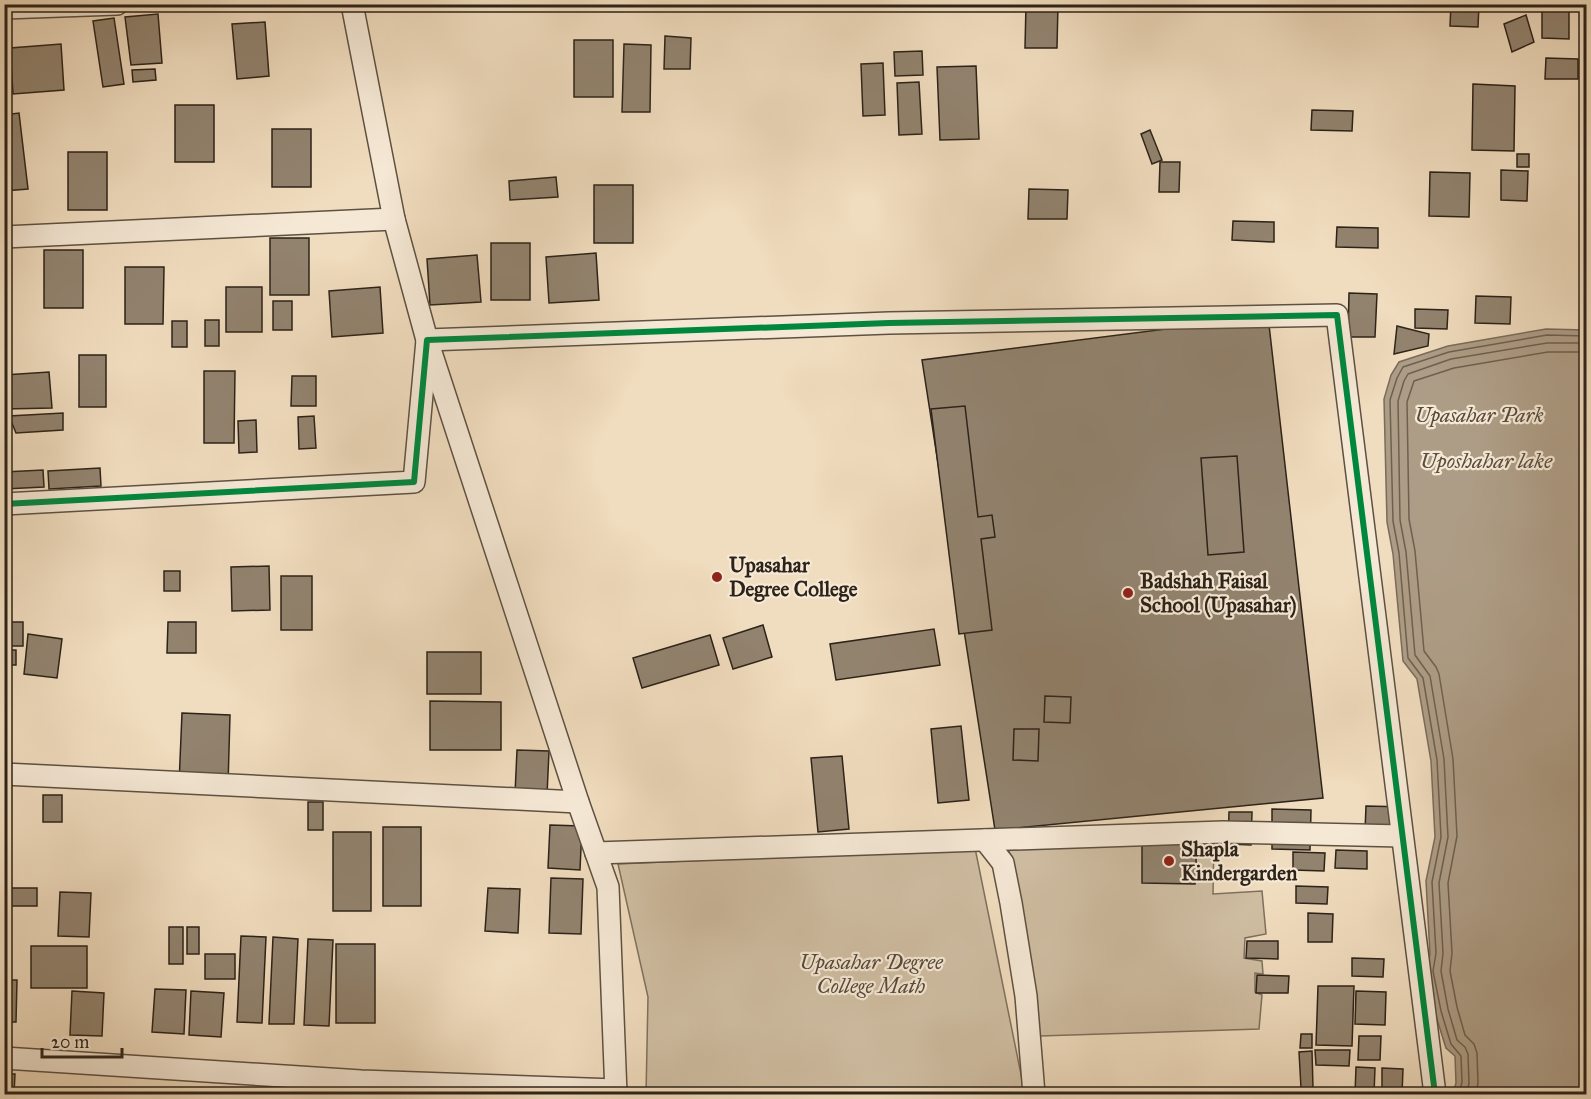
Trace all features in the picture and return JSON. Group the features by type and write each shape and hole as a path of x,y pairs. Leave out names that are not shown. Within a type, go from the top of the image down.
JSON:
{"street":[{"path":"4,8 117,4"},
{"path":"4,1058 361,1081 616,1092 608,887 427,340 394,219 352,4"},
{"path":"4,237 394,219"},
{"path":"427,340 877,324 1337,315 1435,1095"},
{"path":"4,504 414,482 427,340"},
{"path":"4,774 578,801"},
{"path":"596,853 1223,832 1402,836"},
{"path":"985,840 1003,863 1011,903 1026,996 1034,1095"}],"green space":[{"path":"1214,836 1213,894 1262,891 1266,934 1245,938 1244,958 1262,961 1263,974 1255,973 1255,992 1262,995 1259,1029 1040,1036 1009,850"},
{"name":"Upasahar Degree College Math","path":"975,848 1025,1094 646,1094 648,997 618,864"}],"water":[{"name":"Uposhahar lake","path":"1546,329 1586,330 1586,1094 1453,1094 1456,1083 1455,1056 1446,1048 1435,1013 1427,971 1430,954 1426,881 1435,837 1431,761 1417,679 1403,661 1393,554 1387,522 1384,399 1391,375 1399,362 1448,346"}],"building":[{"path":"1026,4 1058,4 1057,48 1025,48"},
{"path":"1451,4 1479,4 1478,27 1450,26"},
{"path":"1484,4 1516,4 1516,10 1484,9"},
{"path":"1542,4 1569,5 1569,39 1542,38"},
{"path":"158,14 162,63 131,65 125,17"},
{"path":"1526,15 1534,42 1512,52 1504,24"},
{"path":"114,18 124,84 103,87 93,21"},
{"path":"265,22 269,76 237,79 232,24"},
{"path":"665,36 691,38 690,69 664,69"},
{"path":"574,40 613,40 613,97 574,97"},
{"path":"61,44 64,90 13,94 10,48"},
{"path":"624,44 651,45 650,112 622,112"},
{"path":"922,51 923,75 895,76 894,52"},
{"path":"1546,58 1578,59 1578,79 1545,79"},
{"path":"883,63 885,115 863,116 861,64"},
{"path":"976,66 979,139 940,140 937,67"},
{"path":"155,69 156,80 133,82 132,70"},
{"path":"919,82 922,134 899,135 897,83"},
{"path":"1473,84 1515,86 1514,151 1472,150"},
{"path":"175,105 214,105 214,162 175,162"},
{"path":"1312,110 1353,111 1352,131 1311,130"},
{"path":"19,113 28,189 4,191 4,115"},
{"path":"272,129 311,129 311,187 272,187"},
{"path":"1150,130 1162,160 1152,164 1141,134"},
{"path":"68,152 107,152 107,210 68,210"},
{"path":"1517,154 1529,154 1529,167 1517,167"},
{"path":"1160,162 1180,162 1179,192 1159,192"},
{"path":"1501,170 1528,171 1527,201 1501,200"},
{"path":"1430,172 1470,173 1469,217 1429,216"},
{"path":"556,177 558,197 510,200 509,181"},
{"path":"594,185 633,185 633,243 594,243"},
{"path":"1029,189 1068,190 1067,219 1028,219"},
{"path":"1233,221 1274,222 1274,242 1232,240"},
{"path":"1337,227 1378,228 1378,248 1336,247"},
{"path":"270,238 309,238 309,295 270,295"},
{"path":"491,243 530,243 530,300 491,300"},
{"path":"44,250 83,250 83,308 44,308"},
{"path":"596,253 599,300 549,303 546,257"},
{"path":"477,255 481,302 430,305 427,259"},
{"path":"125,267 164,267 163,324 125,324"},
{"path":"226,287 262,287 262,332 226,332"},
{"path":"380,287 383,333 332,337 329,291"},
{"path":"1349,293 1377,294 1375,337 1348,337"},
{"path":"1476,296 1511,297 1510,324 1475,323"},
{"path":"273,301 292,301 292,330 273,330"},
{"path":"1415,309 1448,310 1447,329 1415,328"},
{"name":"Badshah Faisal School (Upasahar)","path":"1268,316 1323,798 995,830 922,360"},
{"path":"205,320 219,320 219,346 205,346"},
{"path":"172,321 187,321 187,347 172,347"},
{"path":"1397,326 1429,334 1428,346 1394,354"},
{"path":"79,355 106,355 106,407 79,407"},
{"path":"204,371 235,371 234,443 204,443"},
{"path":"49,372 52,408 4,409 4,375"},
{"path":"292,376 316,376 316,406 291,406"},
{"path":"965,406 978,517 992,515 995,537 981,539 992,630 959,634 931,409"},
{"path":"63,413 63,430 16,433 9,416"},
{"path":"314,416 316,448 299,449 298,417"},
{"path":"256,420 257,452 239,453 238,421"},
{"path":"1237,456 1244,552 1208,555 1201,458"},
{"path":"100,468 101,486 49,489 48,471"},
{"path":"43,470 44,487 4,489 4,472"},
{"path":"269,566 270,610 232,611 231,567"},
{"path":"164,571 180,571 180,591 164,591"},
{"path":"281,576 312,576 312,630 281,630"},
{"path":"4,622 23,622 23,646 4,646"},
{"path":"168,622 196,622 196,653 167,653"},
{"path":"763,625 772,657 733,669 723,638"},
{"path":"934,629 940,665 836,680 830,644"},
{"path":"28,634 62,639 57,678 24,674"},
{"path":"710,635 719,665 642,688 633,658"},
{"path":"4,650 16,650 16,665 4,665"},
{"path":"427,652 481,652 481,694 427,694"},
{"path":"1045,696 1071,697 1070,723 1044,722"},
{"path":"430,701 501,702 501,750 430,750"},
{"path":"182,713 230,715 228,785 179,784"},
{"path":"961,726 969,800 938,803 931,729"},
{"path":"1014,729 1039,729 1038,761 1013,760"},
{"path":"517,750 549,751 547,795 515,794"},
{"path":"842,756 849,829 818,832 811,758"},
{"path":"43,795 62,795 62,822 43,822"},
{"path":"308,802 323,802 323,830 308,830"},
{"path":"1366,806 1406,807 1406,832 1365,831"},
{"path":"1272,809 1311,810 1310,850 1272,849"},
{"path":"1229,812 1252,812 1251,845 1228,844"},
{"path":"550,825 582,826 580,870 548,868"},
{"path":"383,827 421,827 421,906 383,906"},
{"path":"333,832 371,832 371,911 333,911"},
{"name":"Shapla Kindergarden","path":"1142,839 1197,840 1195,884 1142,883"},
{"path":"1336,850 1367,851 1367,869 1335,868"},
{"path":"1293,852 1325,853 1324,871 1293,870"},
{"path":"551,878 583,879 581,934 549,933"},
{"path":"1296,886 1328,887 1327,904 1296,903"},
{"path":"4,888 37,888 37,906 4,906"},
{"path":"488,888 520,889 518,933 485,931"},
{"path":"60,892 91,893 89,937 58,936"},
{"path":"1308,913 1333,914 1332,942 1308,942"},
{"path":"169,927 183,927 183,964 169,964"},
{"path":"187,927 199,927 199,954 187,954"},
{"path":"241,936 266,937 262,1023 237,1022"},
{"path":"273,937 298,939 294,1024 269,1024"},
{"path":"308,939 333,940 329,1026 304,1025"},
{"path":"1247,941 1278,941 1278,959 1246,958"},
{"path":"336,944 375,944 375,1023 336,1023"},
{"path":"31,946 87,946 87,988 31,988"},
{"path":"205,954 235,954 235,979 205,979"},
{"path":"1352,958 1384,959 1383,977 1352,976"},
{"path":"1257,975 1289,976 1288,993 1256,993"},
{"path":"4,980 17,980 16,1022 4,1022"},
{"path":"1318,986 1354,986 1352,1046 1316,1045"},
{"path":"155,989 186,990 184,1034 152,1032"},
{"path":"72,991 104,993 102,1036 70,1035"},
{"path":"191,991 224,993 221,1037 189,1035"},
{"path":"1356,991 1386,992 1385,1025 1355,1024"},
{"path":"1301,1034 1312,1034 1312,1048 1300,1048"},
{"path":"1359,1036 1381,1036 1380,1060 1358,1060"},
{"path":"1315,1050 1350,1050 1349,1066 1316,1065"},
{"path":"1312,1051 1313,1088 1301,1088 1299,1052"},
{"path":"1356,1067 1375,1068 1374,1094 1355,1094"},
{"path":"1382,1068 1403,1069 1402,1094 1382,1094"},
{"path":"4,1074 15,1074 14,1094 4,1094"},
{"path":"274,1090 307,1090 307,1094 274,1094"},
{"path":"161,1091 217,1091 217,1094 161,1094"}],"cycle path":[{"path":"4,504 414,482 427,340 889,323 1337,315 1435,1094"}],"place":[{"name":"Upasahar Degree College","path":"717,577"},
{"name":"Badshah Faisal School (Upasahar)","path":"1128,593"},
{"name":"Shapla Kindergarden","path":"1169,861"}],"park label":[{"name":"Upasahar Park","path":"1479,415"}]}
